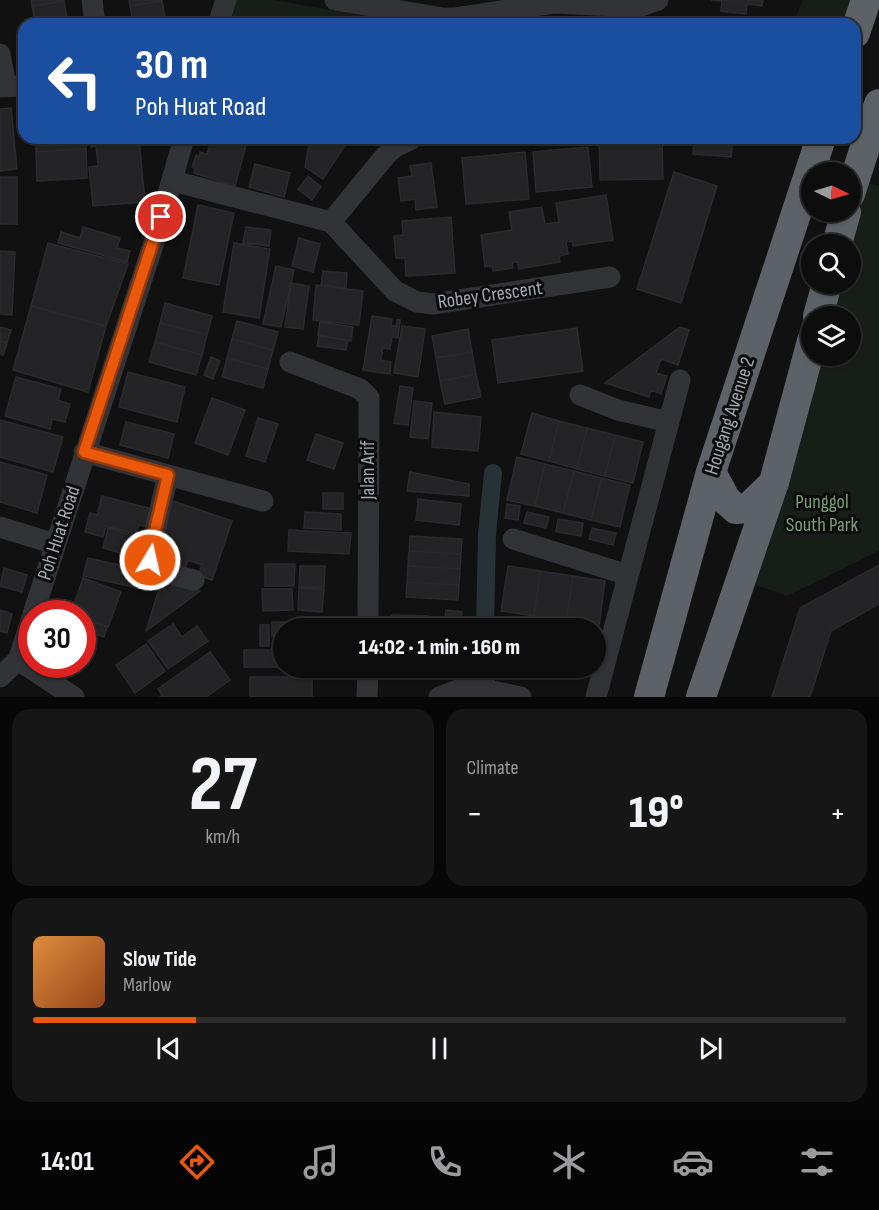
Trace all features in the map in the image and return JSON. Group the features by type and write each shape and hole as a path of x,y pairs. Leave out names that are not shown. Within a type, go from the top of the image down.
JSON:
{"highway":[{"path":"860,18 866,0"},
{"path":"860,162 879,104"},
{"name":"Hougang Avenue 2","path":"649,697 711,472 819,144"},
{"path":"702,697 774,482 805,366"},
{"path":"711,472 726,500 736,509 748,508 774,482"}],"street":[{"path":"92,0 94,18"},
{"path":"220,18 226,0"},
{"path":"334,0 455,18 554,3 638,7 658,0"},
{"path":"0,54 10,86"},
{"name":"Poh Huat Road","path":"37,600 173,181 182,144"},
{"path":"173,181 331,222 386,155 401,144"},
{"name":"Robey Crescent","path":"331,222 395,291 424,303 433,304 610,277"},
{"name":"Jalan Arif","path":"290,362 360,389 369,398 368,618"},
{"path":"596,697 680,380"},
{"path":"580,395 618,410 669,422"},
{"path":"84,452 263,501"},
{"path":"168,475 150,560 157,569 194,580"},
{"path":"0,527 55,544"},
{"path":"513,539 628,575"},
{"path":"0,677 18,660"},
{"path":"45,678 74,697"},
{"path":"367,697 368,678"},
{"path":"439,697 468,686 521,697"}],"green space":[{"path":"233,0 274,0 376,18 227,18"},
{"path":"803,0 851,0 846,18 796,18"},
{"name":"Punggol South Park","path":"866,183 879,186 879,551 787,596 742,580 809,366 861,366 861,306 827,306 831,294 861,294 861,234 849,234 853,222 861,222 861,198"}],"building":[{"path":"31,0 64,0 64,1 32,6"},
{"path":"129,0 162,0 162,1 130,6"},
{"path":"711,0 763,0 762,6 747,4 746,14 721,11 722,1"},
{"path":"64,1 67,18 34,18 32,6"},
{"path":"162,1 165,17 132,18 130,6"},
{"path":"11,108 17,169 0,171 0,109"},
{"path":"36,144 86,144 86,149 36,152"},
{"path":"91,144 140,144 145,202 93,206 89,167 98,166 96,146 91,147"},
{"path":"210,144 246,144 235,186 194,173 195,169 192,167 196,155 199,157 200,152 207,154"},
{"path":"309,144 346,144 323,179 305,167"},
{"path":"599,144 662,144 663,179 600,180"},
{"path":"694,144 732,144 731,157 693,154"},
{"path":"588,147 592,187 536,192 533,152"},
{"path":"86,149 87,178 37,181 36,152"},
{"path":"525,152 529,199 466,204 462,158"},
{"path":"431,163 437,207 416,210 415,199 401,201 398,178 412,176 410,166"},
{"path":"255,164 290,173 284,197 249,187"},
{"path":"674,172 717,186 681,303 637,289"},
{"path":"308,176 321,187 312,200 298,189"},
{"path":"0,177 17,177 17,224 0,224"},
{"path":"606,195 613,240 573,246 572,241 566,242 568,254 559,256 560,262 519,269 517,262 512,263 513,268 493,271 492,266 485,267 481,235 512,230 509,212 542,207 545,224 559,222 556,203"},
{"path":"198,205 234,213 219,285 183,278"},
{"path":"451,217 455,273 406,276 405,258 396,258 394,236 403,235 402,221"},
{"path":"83,227 120,238 117,248 130,251 127,262 58,243 61,232 80,238"},
{"path":"246,227 271,230 269,246 243,243"},
{"path":"299,238 320,244 313,272 292,266"},
{"path":"48,243 128,264 106,326 31,306"},
{"path":"234,243 270,249 259,318 223,312"},
{"path":"0,251 15,252 12,315 0,314"},
{"path":"276,266 294,270 281,327 263,324"},
{"path":"323,271 347,273 346,288 321,285"},
{"path":"291,283 309,286 303,329 285,327"},
{"path":"316,285 363,291 359,325 313,320"},
{"path":"165,303 212,316 207,335 160,323"},
{"path":"31,306 106,326 88,392 13,370"},
{"path":"372,316 392,319 391,326 396,326 397,320 400,320 398,338 392,337 390,349 383,348 381,360 391,362 390,374 363,370"},
{"path":"237,321 278,332 273,350 232,339"},
{"path":"320,322 353,327 351,341 318,335"},
{"path":"160,323 207,335 202,355 155,342"},
{"path":"402,326 425,329 418,377 394,373"},
{"path":"0,327 11,330 7,343 0,341"},
{"path":"680,327 689,330 678,365 661,359 656,373 667,376 661,394 651,390 649,397 605,383"},
{"path":"577,328 583,371 498,383 492,340"},
{"path":"468,329 472,352 436,358 432,336"},
{"path":"319,336 348,340 346,350 317,346"},
{"path":"232,339 273,350 268,369 227,358"},
{"path":"0,341 7,343 3,355 0,354"},
{"path":"155,342 202,355 196,375 149,362"},
{"path":"472,352 476,374 440,381 436,358"},
{"path":"211,357 220,361 213,379 204,375"},
{"path":"227,358 268,369 263,388 222,377"},
{"path":"128,372 185,387 177,422 119,407"},
{"path":"476,374 481,397 445,404 440,381"},
{"path":"16,377 61,389 58,400 70,404 65,422 52,419 50,429 5,416"},
{"path":"400,386 413,388 408,425 394,423"},
{"path":"212,398 245,410 228,455 195,443"},
{"path":"414,401 432,403 428,439 410,437"},
{"path":"434,412 481,417 478,451 432,447"},
{"path":"532,413 559,421 549,461 521,454"},
{"path":"258,418 278,424 265,462 246,456"},
{"path":"0,420 63,437 53,472 0,457"},
{"path":"559,421 587,428 577,469 549,461"},
{"path":"126,422 174,434 168,458 120,445"},
{"path":"587,428 615,435 605,476 577,469"},
{"path":"316,434 343,443 334,469 307,460"},
{"path":"615,435 643,442 633,483 605,476"},
{"path":"517,457 545,464 535,506 507,500"},
{"path":"0,462 47,475 37,513 0,502"},
{"path":"545,464 574,471 563,513 535,506"},
{"path":"574,471 602,478 591,520 563,513"},
{"path":"410,472 469,484 469,496 407,491"},
{"path":"602,478 630,485 620,527 591,520"},
{"path":"323,493 343,493 343,509 323,509"},
{"path":"102,496 156,510 151,528 139,525 136,534 106,526 103,537 85,532 90,513 97,515"},
{"path":"418,499 461,504 459,525 416,520"},
{"path":"170,500 232,521 212,580 198,575 202,565 188,560 184,571 157,562 167,533 160,530"},
{"path":"507,504 520,506 518,520 505,518"},
{"path":"305,512 341,514 341,530 304,528"},
{"path":"527,512 549,517 546,528 524,523"},
{"path":"558,519 583,523 581,536 556,532"},
{"path":"108,528 148,540 142,559 103,548"},
{"path":"592,528 616,533 613,545 589,539"},
{"path":"289,530 351,533 349,554 288,551"},
{"path":"410,536 462,539 461,554 409,551"},
{"path":"409,551 461,554 460,569 408,566"},
{"path":"88,558 151,572 147,590 83,576"},
{"path":"265,564 295,564 294,586 265,586"},
{"path":"879,565 879,604 831,631 810,697 772,697 800,608"},
{"path":"300,566 325,566 324,587 299,587"},
{"path":"408,566 460,569 459,585 407,582"},
{"path":"508,566 540,571 534,616 501,611"},
{"path":"4,568 27,575 22,592 0,586"},
{"path":"540,571 573,576 566,618 534,616"},
{"path":"573,576 605,581 600,618 566,618"},
{"path":"83,578 121,592 108,627 96,623 96,600 76,600"},
{"path":"162,579 200,591 146,631"},
{"path":"407,582 459,585 458,600 406,597"},
{"path":"299,588 324,589 322,612 298,610"},
{"path":"262,589 292,589 293,610 263,611"},
{"path":"0,610 12,614 7,633 0,631"},
{"path":"446,610 462,612 461,618 445,618"},
{"path":"391,615 428,616 428,618 391,618"},
{"path":"96,623 107,627 104,637 96,634"},
{"path":"173,624 182,637 197,626 208,641 168,669 148,641"},
{"path":"260,625 269,625 269,646 260,646"},
{"path":"146,644 165,671 135,693 116,665"},
{"path":"244,650 273,650 273,667 244,667"},
{"path":"210,652 230,680 206,697 160,697 162,695 158,689"},
{"path":"250,677 312,678 312,697 250,697"}],"waterway":[{"path":"485,618 487,534 493,473"},
{"path":"486,678 486,697"}],"route":[{"path":"150,560 168,475 84,452 161,217"}]}
